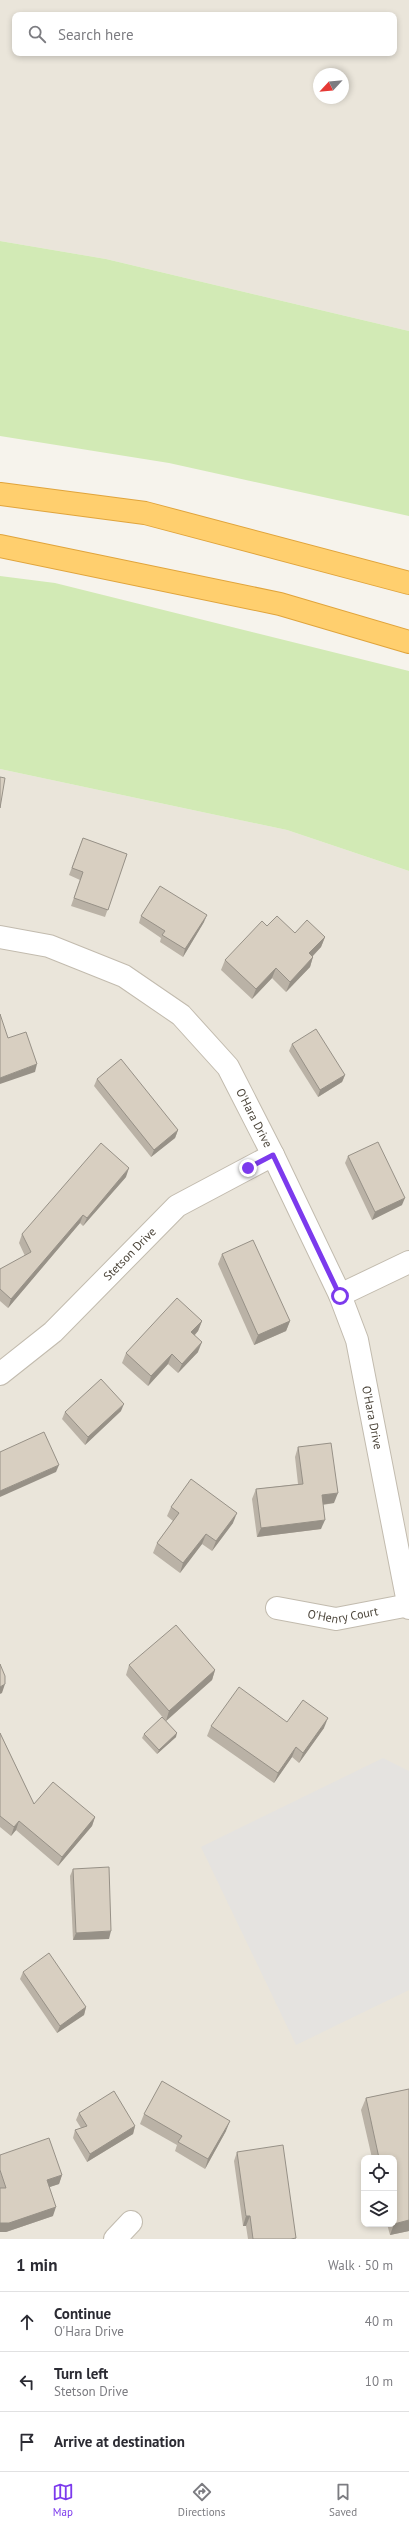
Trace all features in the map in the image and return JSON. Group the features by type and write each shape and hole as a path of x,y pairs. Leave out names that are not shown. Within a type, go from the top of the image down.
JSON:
{"highway":[{"path":"0,494 145,513 409,582"},
{"path":"0,546 280,604 409,642"}],"street":[{"name":"O'Hara Drive","path":"0,937 49,946 124,976 181,1015 228,1067 273,1155 340,1296 357,1340 409,1606"},
{"name":"Stetson Drive","path":"0,1374 53,1332 177,1206 273,1155"},
{"path":"340,1296 409,1262"},
{"name":"O'Henry Court","path":"277,1608 336,1619 409,1606"},
{"path":"115,2239 131,2222"}],"shaded area":[{"path":"0,0 409,0 409,331 106,259 0,241"},
{"path":"0,769 287,830 409,871 409,2239 0,2239"},
{"path":"383,1758 409,1771 409,1990 296,2045 201,1847"}],"green space":[{"path":"0,241 106,259 409,331 409,516 169,463 0,436"},
{"path":"0,576 55,583 409,671 409,871 287,830 0,769"}],"building":[{"path":"0,777 5,778 0,808"},
{"path":"83,838 127,854 108,910 74,898 83,872 72,868"},
{"path":"160,886 207,915 185,949 162,935 165,931 141,916"},
{"path":"277,916 295,933 307,920 325,937 309,953 313,957 290,982 276,968 256,989 225,960 262,921 267,926"},
{"path":"0,1014 8,1038 26,1032 37,1064 0,1078"},
{"path":"316,1029 345,1075 320,1090 292,1044"},
{"path":"121,1059 178,1130 154,1150 97,1079"},
{"path":"378,1142 405,1198 375,1212 348,1156"},
{"path":"101,1143 129,1168 87,1218 83,1215 11,1299 0,1289 0,1269 31,1252 22,1234"},
{"path":"253,1240 290,1321 258,1335 222,1254"},
{"path":"177,1298 202,1321 191,1332 202,1342 182,1364 172,1354 151,1376 126,1353"},
{"path":"101,1379 124,1404 88,1437 65,1412"},
{"path":"44,1432 59,1465 0,1491 0,1452"},
{"path":"331,1443 338,1493 322,1495 325,1520 261,1528 256,1489 303,1484 298,1447"},
{"path":"191,1479 237,1513 216,1541 206,1534 183,1563 157,1543 179,1513 171,1507"},
{"path":"176,1625 215,1670 169,1711 129,1665"},
{"path":"0,1664 5,1676 5,1684 0,1687"},
{"path":"239,1687 287,1722 303,1700 328,1718 303,1753 296,1747 278,1773 211,1726"},
{"path":"162,1717 177,1733 159,1750 144,1734"},
{"path":"0,1733 34,1804 53,1782 95,1817 62,1857 19,1821 14,1827 0,1816"},
{"path":"109,1867 111,1931 76,1933 73,1869"},
{"path":"49,1953 86,2007 60,2026 23,1972"},
{"path":"162,2081 230,2121 208,2159 178,2142 182,2136 144,2114"},
{"path":"409,2089 409,2220 397,2223 397,2155 378,2155 366,2098"},
{"path":"114,2091 135,2126 90,2154 75,2130 87,2126 79,2113"},
{"path":"49,2138 62,2175 47,2180 56,2207 9,2223 0,2223 0,2188 6,2188 0,2170 0,2155"},
{"path":"283,2145 296,2238 253,2239 250,2216 246,2216 237,2152"}],"route":[{"path":"248,1168 273,1155 340,1296"}]}
